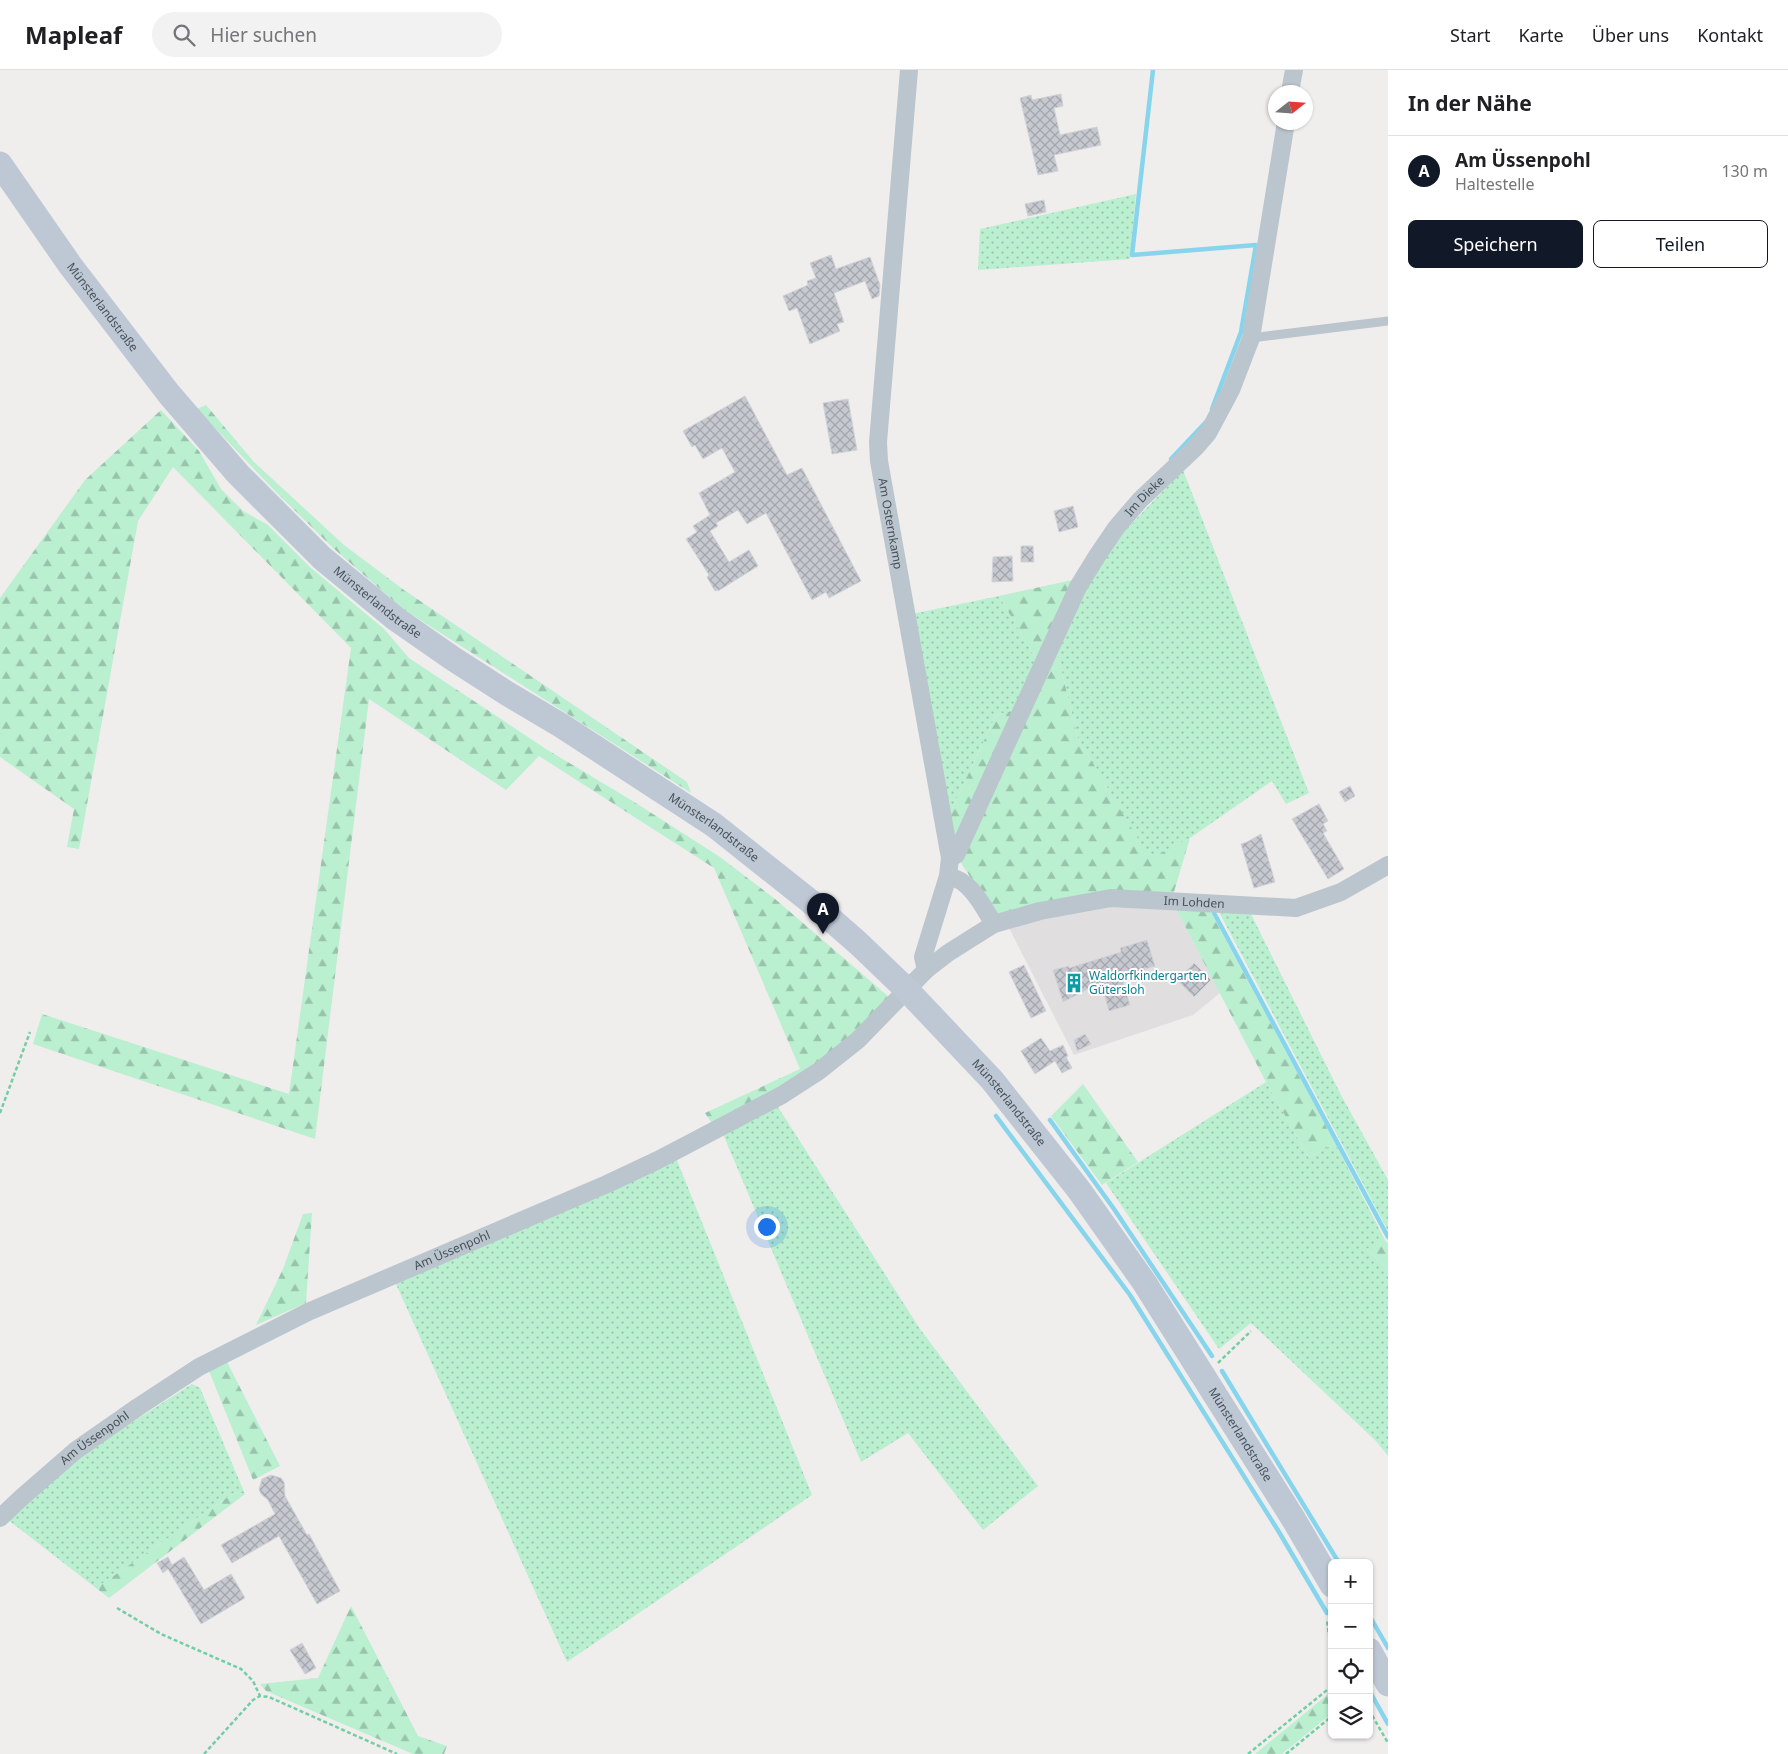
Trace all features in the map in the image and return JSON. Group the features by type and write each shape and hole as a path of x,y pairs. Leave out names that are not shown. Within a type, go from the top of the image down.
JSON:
{"main road":[{"name":"Münsterlandstraße","path":"0,164 70,266 169,394 238,474 322,558 396,619 452,658 562,726 714,825 811,902 858,943 907,990 992,1080 1079,1190 1144,1282 1328,1577"},
{"path":"1373,1657 1388,1684"}],"street":[{"name":"Am Osternkamp","path":"909,70 878,442 879,461 950,858 948,876 923,957 926,970"},
{"path":"1291,85 1294,70"},
{"name":"Im Dieke","path":"950,858 956,855 1078,587 1096,556 1116,528 1140,500 1195,448 1208,433 1231,390 1251,338 1285,130"},
{"name":"Im Lohden","path":"907,990 926,970 948,953 994,924 1040,911 1111,898 1296,908 1341,892 1388,865"},
{"path":"948,876 956,878 971,889 994,924"},
{"name":"Am Üssenpohl","path":"0,1518 75,1451 199,1367 308,1312 607,1184 658,1160 782,1095 819,1072 858,1040 907,990"}],"lane":[{"path":"1251,338 1388,321"}],"path":[{"path":"0,1113 30,1032"},
{"path":"1204,1377 1251,1331"},
{"path":"116,1608 161,1634 240,1669 253,1682 260,1696"},
{"path":"1328,1620 1328,1635"},
{"path":"1248,1754 1328,1689"},
{"path":"204,1754 253,1700 260,1696 269,1697 397,1754"},
{"path":"1373,1717 1388,1743"},
{"path":"1286,1754 1328,1719"}],"shaded area":[{"path":"1113,905 1175,907 1220,993 1193,1015 1074,1055 1009,928"}],"green space":[{"path":"1136,194 1130,259 978,270 980,229"},
{"path":"206,405 254,462 344,545 404,590 687,782 691,793 403,609 333,548 275,491 197,409"},
{"path":"161,410 199,451 221,489 243,511 268,525 311,568 384,629 409,658 546,749 720,857 775,899 889,997 855,1035 796,1082 713,1125 705,1113 800,1069 714,868 539,756 506,790 369,699 315,1139 33,1044 42,1014 289,1094 351,648 173,467 138,521 79,849 67,847 74,809 0,757 0,598 85,480"},
{"path":"1183,470 1309,793 1286,804 1272,781 1190,838 1150,860 1078,738 1057,652 1086,587 1121,535"},
{"path":"1077,579 1037,661 999,596"},
{"path":"999,596 1037,661 1016,710 996,715 950,813 912,614"},
{"path":"1057,652 1078,738 1150,859 1190,838 1173,895 997,918 961,863"},
{"path":"1016,710 958,838 954,836 950,813 996,715"},
{"path":"1175,907 1209,909 1335,1143 1309,1158 1266,1082"},
{"path":"1219,912 1251,914 1341,1095 1388,1180 1388,1231"},
{"path":"1266,1082 1309,1158 1335,1143 1385,1240 1367,1250 1388,1269 1388,1456 1376,1441 1251,1323 1219,1349 1106,1183"},
{"path":"1083,1084 1138,1162 1102,1185 1051,1116"},
{"path":"778,1107 920,1329 1038,1486 983,1530 908,1433 861,1462 723,1134"},
{"path":"676,1158 812,1495 567,1662 395,1282"},
{"path":"312,1213 306,1303 256,1325 283,1269 303,1214"},
{"path":"1385,1240 1388,1243 1388,1269 1366,1249"},
{"path":"226,1360 280,1466 253,1480 209,1371"},
{"path":"192,1384 200,1388 245,1494 235,1492 96,1588 7,1519 79,1456"},
{"path":"235,1492 245,1494 109,1598 96,1588"},
{"path":"351,1606 418,1736 447,1746 444,1754 413,1754 266,1691 260,1684 318,1678"},
{"path":"1328,1694 1328,1716 1282,1754 1255,1754"}],"building":[{"path":"1061,94 1063,106 1054,108 1060,135 1097,127 1101,145 1054,155 1058,171 1038,175 1020,98 1031,95 1032,100"},
{"path":"1044,200 1046,212 1028,216 1025,204"},
{"path":"831,255 836,269 870,257 880,285 879,296 872,299 865,281 834,293 844,322 837,324 840,331 810,344 797,308 789,311 783,296 808,285 807,281 816,278 810,263"},
{"path":"745,396 787,475 802,468 861,581 829,598 826,592 812,600 766,513 747,524 738,510 716,523 718,526 710,531 729,562 749,550 758,566 718,591 715,591 707,577 709,575 686,539 697,532 693,526 710,515 699,493 735,472 722,448 703,459 695,445 692,447 683,431"},
{"path":"848,399 857,450 832,454 823,403"},
{"path":"1073,506 1078,527 1059,532 1054,511"},
{"path":"1021,546 1033,546 1034,562 1021,562"},
{"path":"1012,556 1013,581 992,582 993,557"},
{"path":"1350,786 1355,796 1345,802 1339,792"},
{"path":"1319,804 1328,821 1323,824 1327,831 1323,833 1344,869 1328,879 1292,819"},
{"path":"1261,834 1275,882 1254,888 1241,844"},
{"name":"Waldorfkindergarten Gütersloh","path":"1147,940 1155,966 1121,976 1130,1005 1109,1011 1103,990 1095,993 1092,987 1063,1002 1053,970 1069,966 1069,968 1121,952 1120,948"},
{"path":"1194,963 1211,980 1194,997 1177,980"},
{"path":"1024,965 1046,1011 1031,1018 1009,972"},
{"path":"1085,1034 1091,1044 1077,1051 1074,1040"},
{"path":"1041,1038 1050,1051 1063,1045 1068,1056 1066,1057 1072,1068 1062,1073 1055,1061 1035,1074 1021,1051"},
{"path":"271,1475 281,1478 284,1482 285,1496 307,1535 309,1534 340,1591 317,1604 279,1536 232,1563 221,1545 275,1514 268,1500 261,1494 259,1489 262,1479"},
{"path":"168,1557 172,1565 184,1557 204,1590 231,1574 245,1598 201,1624 168,1569 163,1573 157,1563"},
{"path":"302,1643 316,1668 305,1674 290,1650"}],"waterway":[{"path":"1153,70 1132,255 1256,245 1241,332 1212,409"},
{"path":"1171,459 1205,423"},
{"path":"1214,913 1388,1237"},
{"path":"996,1116 1130,1295 1279,1532 1327,1613"},
{"path":"1050,1120 1114,1209 1212,1356"},
{"path":"1222,1371 1337,1559"},
{"path":"1373,1622 1388,1648"},
{"path":"1371,1694 1388,1724"}],"place":[{"name":"Am Üssenpohl","path":"823,934"},
{"name":"Waldorfkindergarten Gütersloh","path":"1074,983"}]}
